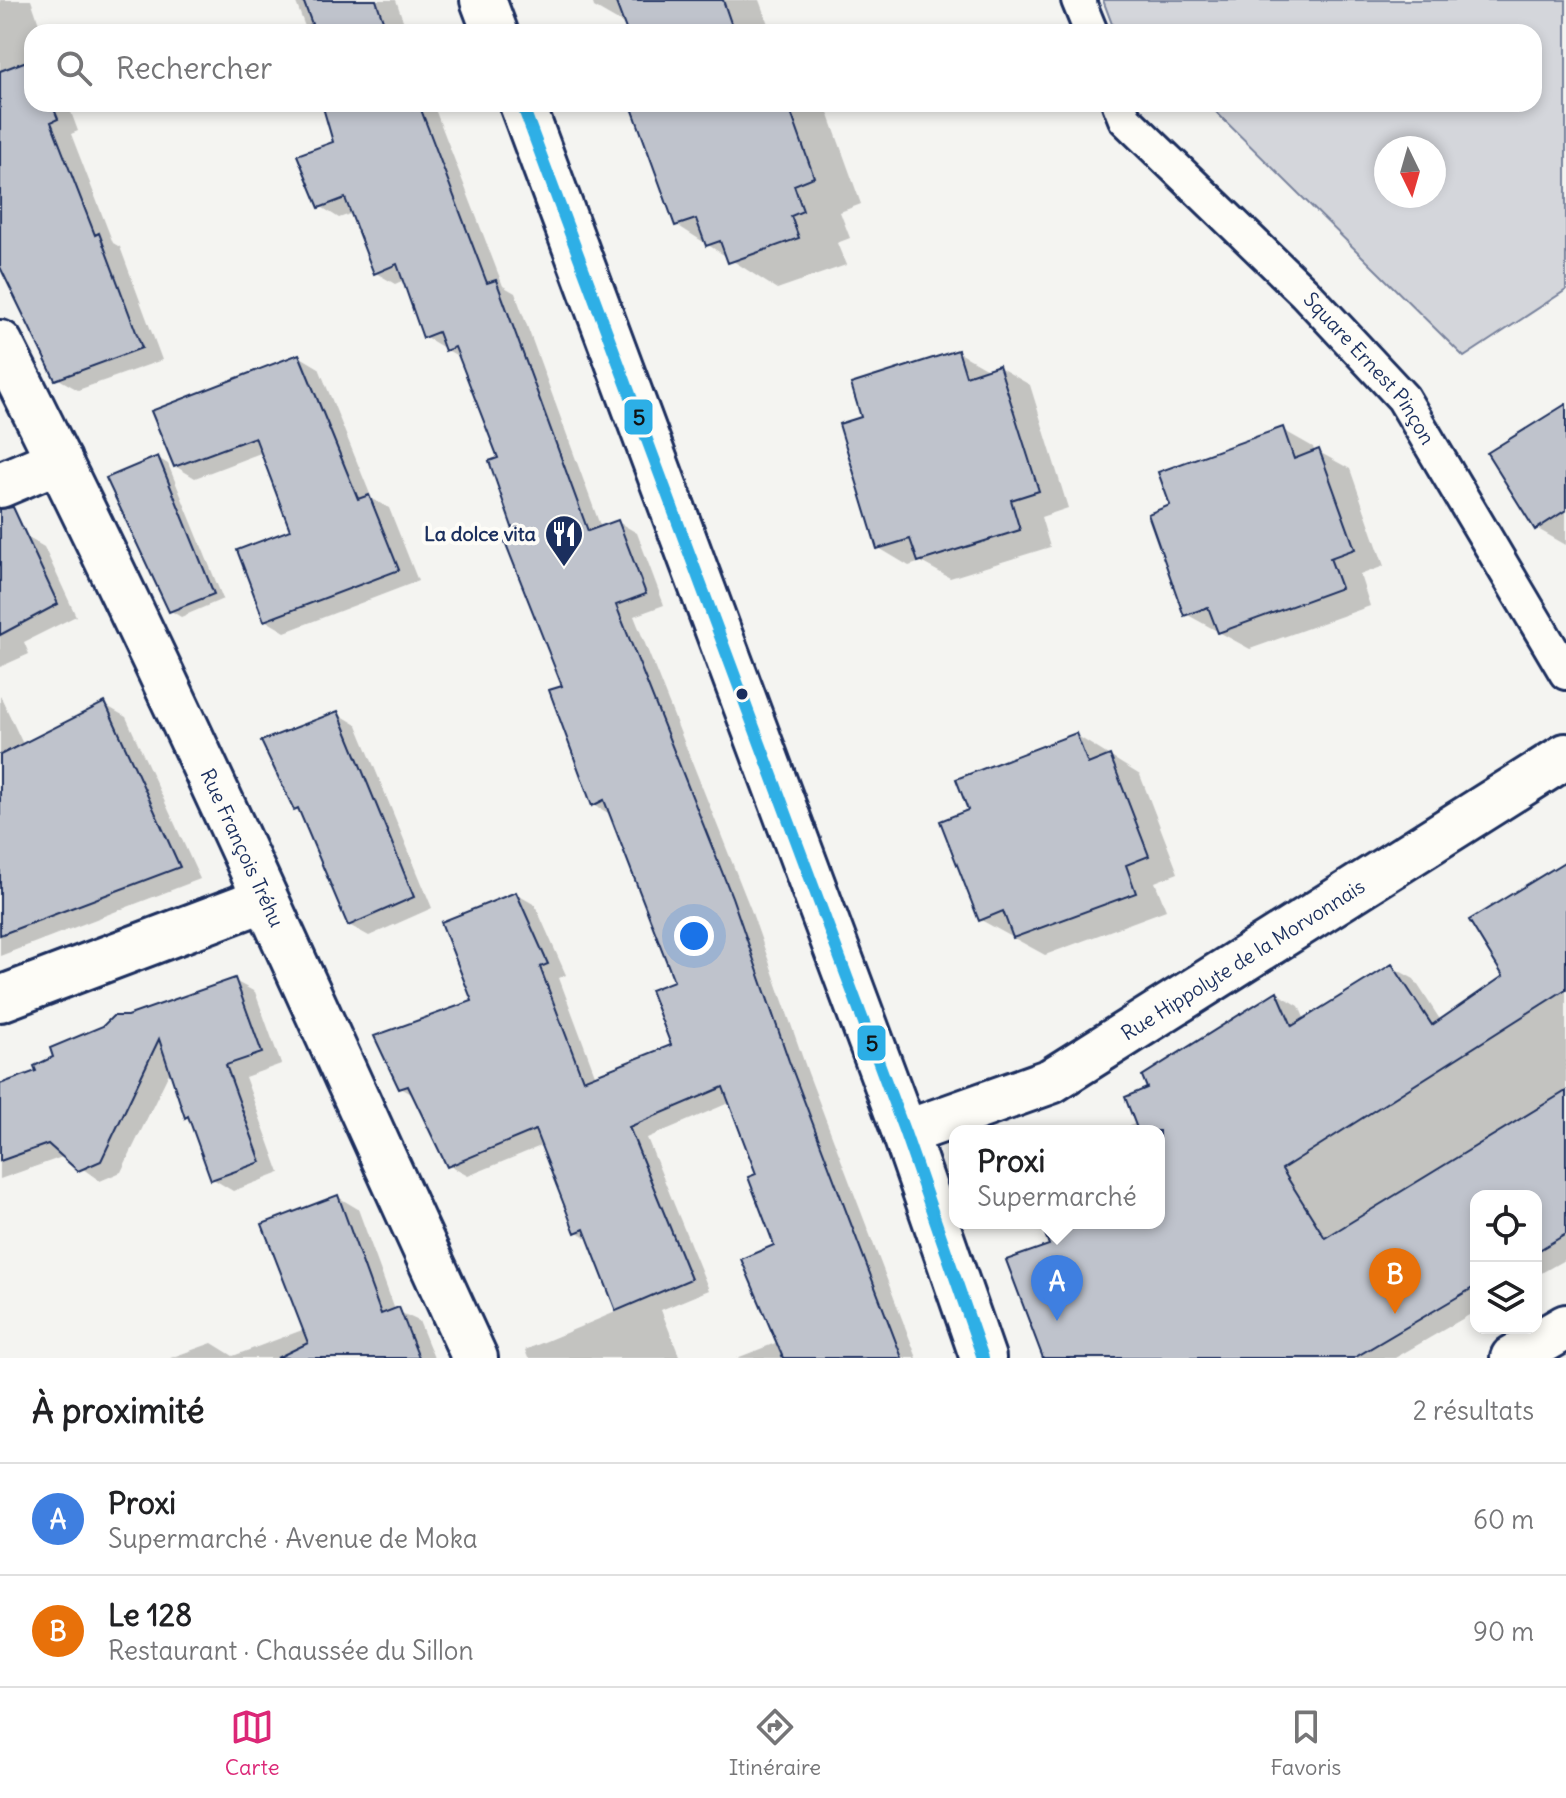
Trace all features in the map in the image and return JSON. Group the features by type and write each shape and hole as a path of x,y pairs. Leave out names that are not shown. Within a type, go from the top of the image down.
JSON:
{"street":[{"path":"483,0 492,24"},
{"path":"525,112 905,1133 983,1358"},
{"name":"Rue François Tréhu","path":"0,343 59,460 265,899 475,1358"},
{"path":"0,485 59,460"},
{"name":"Rue Hippolyte de la Morvonnais","path":"905,1133 1051,1081 1566,756"},
{"path":"0,999 265,899"},
{"path":"1513,1358 1566,1327"}],"lane":[{"path":"1078,0 1088,24"},
{"name":"Square Ernest Pinçon","path":"1122,112 1125,119 1305,293 1403,398 1566,673"}],"shaded area":[{"path":"1103,0 1566,0 1566,290 1464,357 1216,112 1542,112 1542,24 1112,24"}],"building":[{"path":"303,0 376,0 384,24 312,24"},
{"path":"615,0 723,0 731,24 624,24"},
{"path":"24,62 24,112 55,112 58,119 51,122 95,235 99,233 142,348 55,380 0,267 0,71"},
{"path":"324,112 422,112 487,283 496,280 588,531 618,520 646,594 616,605 732,897 789,1061 902,1358 783,1358 741,1259 774,1245 748,1177 756,1174 723,1087 629,1127 691,1279 616,1311 584,1229 575,1233 535,1130 447,1167 408,1086 399,1089 374,1036 472,1001 441,922 516,892 548,964 540,967 583,1080 671,1045 650,990 674,981 604,800 592,806 549,690 562,686 502,534 513,530 489,461 498,458 455,347 445,351 438,332 423,338 397,264 374,274 345,198 319,208 297,155 333,142"},
{"path":"634,112 791,112 814,177 794,185 803,211 791,216 799,238 728,263 720,241 706,246 696,219 675,226"},
{"path":"958,350 966,376 999,365 1039,491 1011,500 1020,530 918,562 910,539 877,549 839,424 861,417 851,384"},
{"path":"299,354 358,499 369,495 399,570 264,621 237,550 290,530 255,437 174,467 151,411"},
{"path":"1566,404 1566,510 1535,530 1487,453"},
{"path":"1283,427 1294,459 1319,449 1355,549 1330,558 1341,588 1218,633 1208,607 1184,616 1148,514 1170,505 1158,472"},
{"path":"158,456 214,594 169,612 106,478"},
{"path":"13,507 58,604 0,635 0,509"},
{"path":"105,702 180,867 0,935 0,755"},
{"path":"338,711 414,897 348,926 298,808 294,810 261,741"},
{"path":"1076,733 1088,764 1110,755 1149,856 1126,865 1136,893 1013,938 1003,911 979,921 940,821 968,810 956,779"},
{"path":"1566,861 1566,989 1282,1169 1325,1238 1566,1091 1566,1234 1542,1248 1542,1190 1470,1190 1470,1290 1354,1358 1043,1358 1006,1260 1049,1245 1043,1229 1165,1229 1165,1125 1136,1125 1125,1097 1147,1088 1142,1076 1277,991 1292,1026 1392,964 1432,1025 1503,976 1469,920"},
{"path":"235,978 262,1053 226,1065 261,1162 211,1180 188,1116 185,1118 159,1039 101,1161 78,1171 48,1144 0,1161 0,1084 36,1071 34,1066 53,1057 50,1048 103,1026 113,1016 127,1016"},
{"path":"338,1195 381,1314 399,1307 419,1358 277,1358 308,1343 262,1224"}],"transit line":[{"name":"5","path":"525,112 905,1133 983,1358"}],"place":[{"name":"La dolce vita","path":"564,568"},
{"name":"Le 128","path":"1395,1314"},
{"name":"Proxi","path":"1057,1321"}]}
